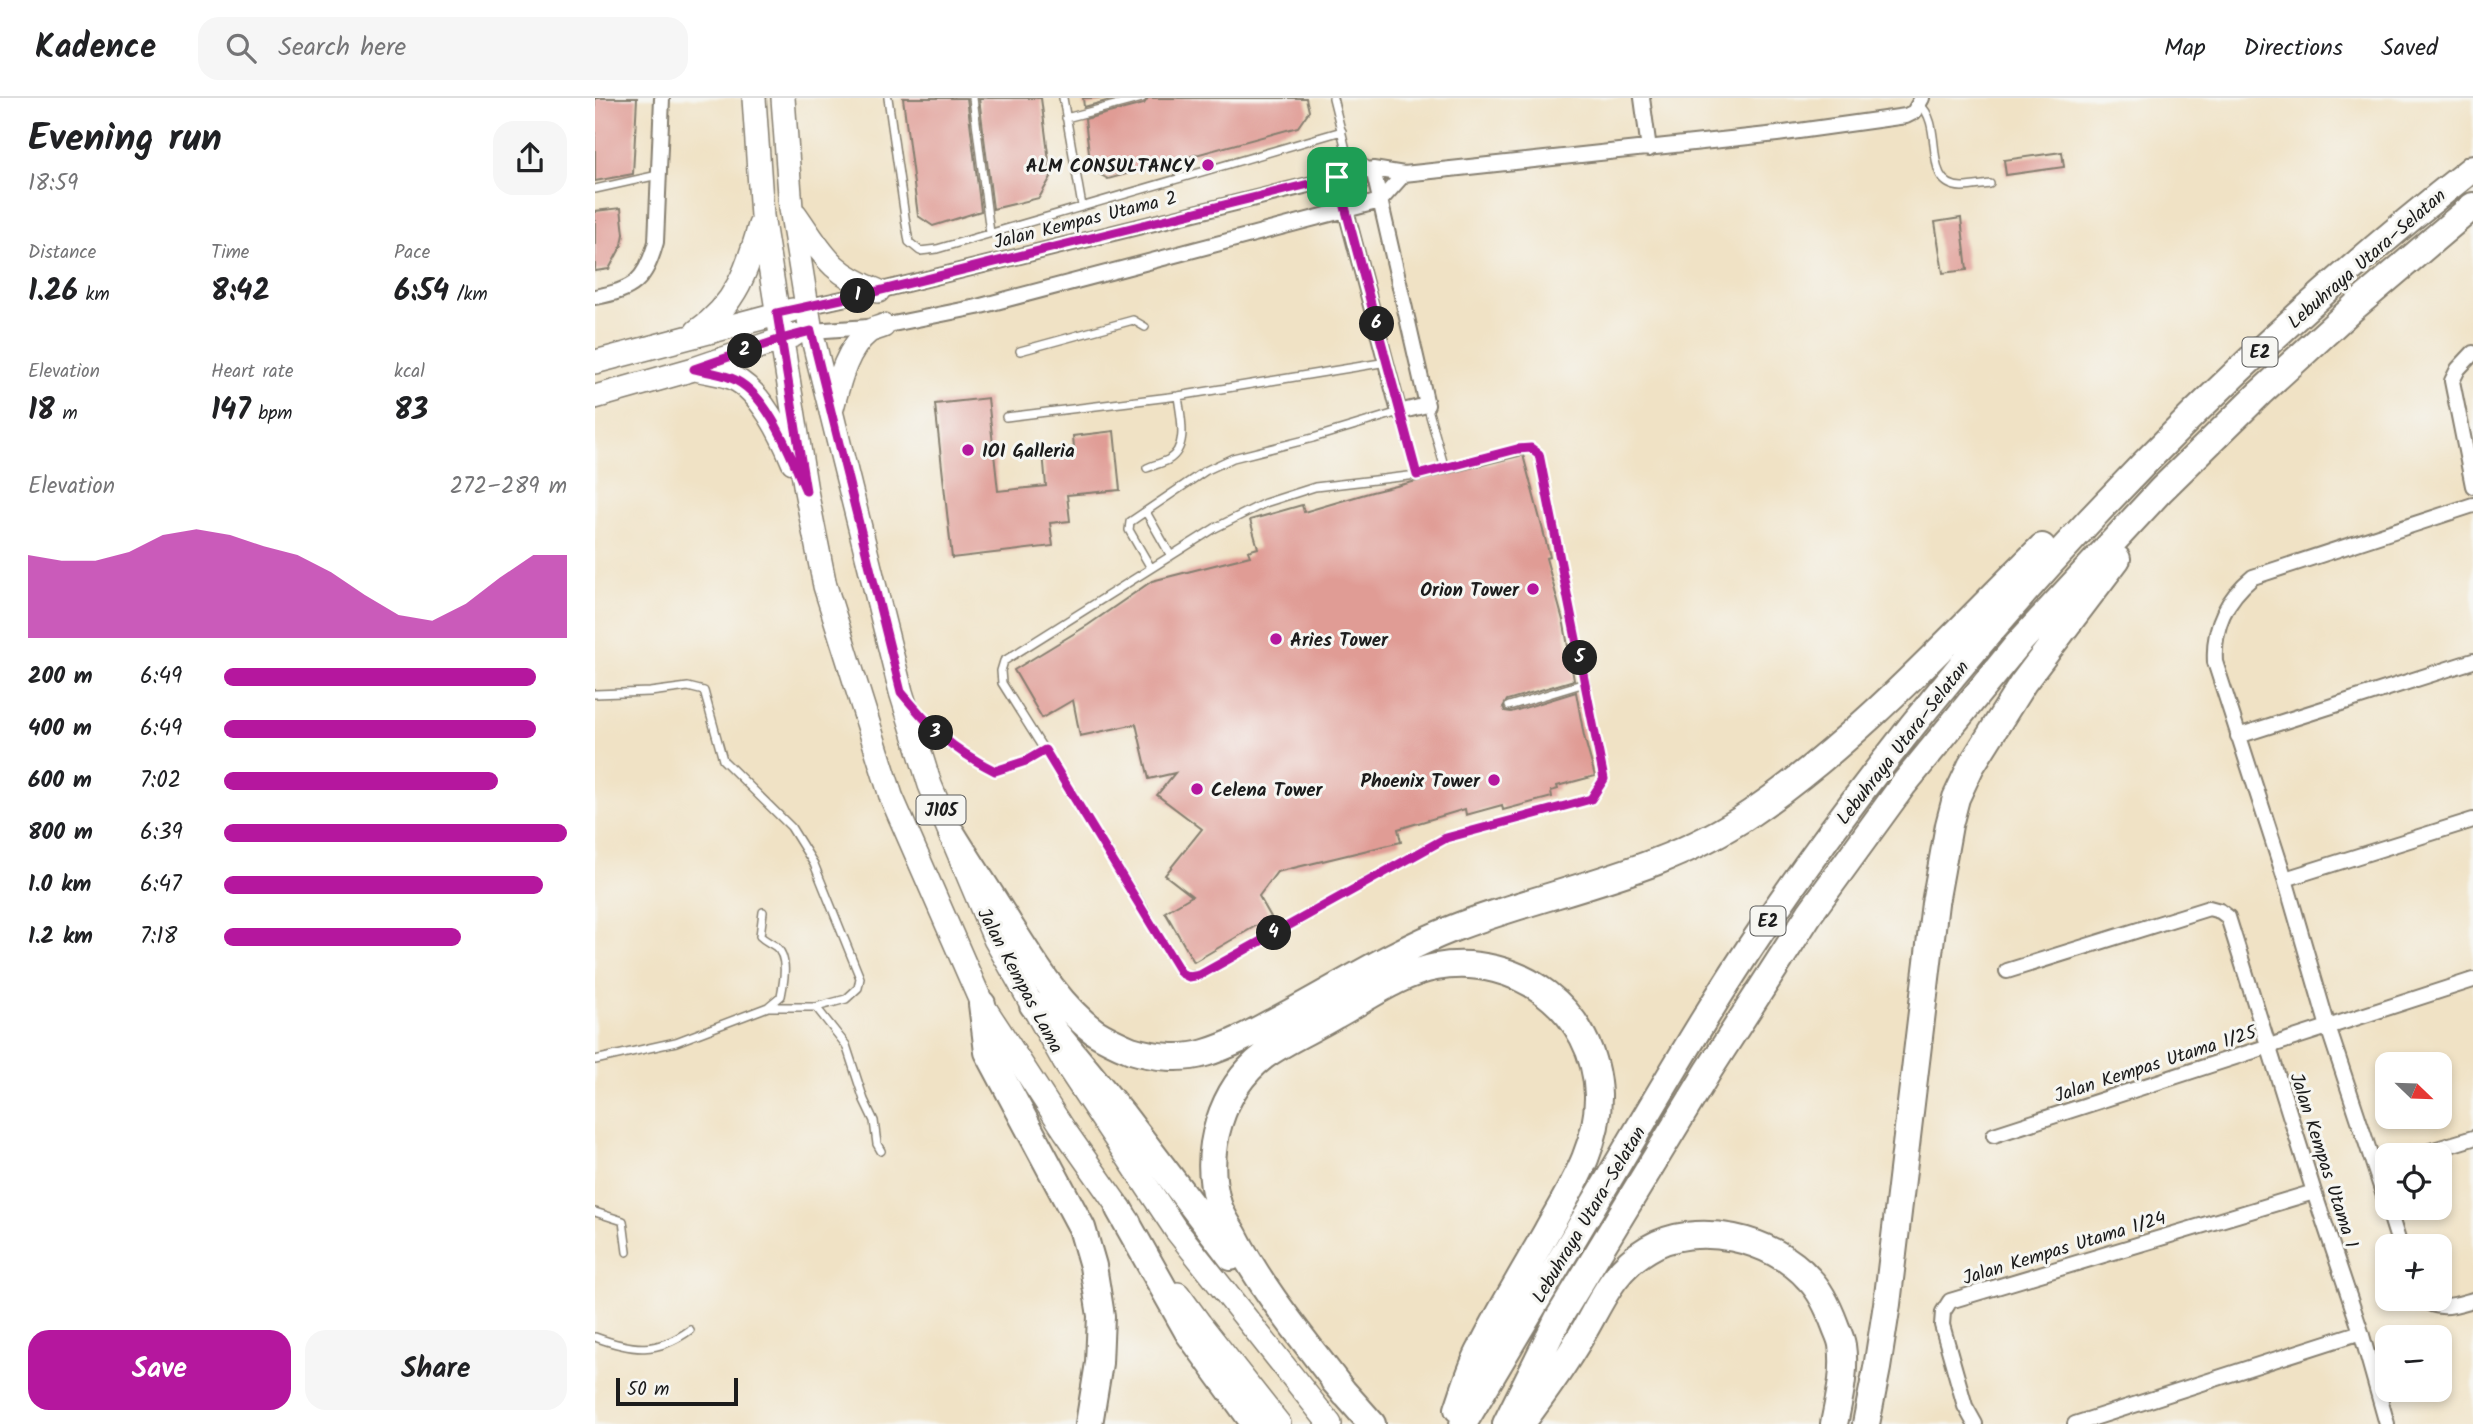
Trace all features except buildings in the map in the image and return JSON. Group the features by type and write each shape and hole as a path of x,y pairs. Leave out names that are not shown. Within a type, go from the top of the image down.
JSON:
{"highway":[{"name":"Lebuhraya Utara–Selatan","path":"1463,1424 1669,1077 1762,929 1846,814 1954,675 2038,575 2141,468 2286,327 2473,168"},
{"name":"Lebuhraya Utara–Selatan","path":"1506,1424 1558,1319 1709,1070 1810,913 1903,785 2018,644 2161,490 2260,393 2353,308 2473,206"},
{"path":"952,834 1035,965 1075,1014 1094,1031 1132,1050 1157,1056 1192,1056 1205,1053 1237,1041 1380,963 1453,928 1668,857 1746,816 1814,766 1861,725 2083,507 2141,468"},
{"path":"1865,1424 1887,1304 1935,903 1956,798 1971,766 2023,683 2127,546 2161,490"},
{"path":"1345,1394 1249,1266 1218,1206 1212,1176 1213,1144 1221,1115 1238,1084 1264,1056 1408,975 1435,967 1493,967 1521,977 1551,995 1571,1019 1586,1044 1595,1067 1598,1096 1596,1128 1586,1158 1570,1191 1479,1351 1453,1424"},
{"path":"982,1004 989,1052 1082,1228 1093,1266 1101,1317 1099,1363 1089,1424"},
{"path":"1033,1005 1123,1115 1229,1255 1372,1424"},
{"path":"1119,1209 1188,1332 1255,1424"},
{"path":"1521,1424 1582,1335 1602,1295 1625,1267 1649,1248 1672,1240 1721,1235 1749,1241 1780,1255 1809,1279 1830,1310 1842,1345 1841,1390 1834,1424"}],"main road":[{"name":"Jalan Kempas Lama","path":"754,98 762,216 806,491 825,586 891,796 982,1004 1065,1131 1200,1324 1279,1424"},
{"name":"Jalan Kempas Lama","path":"783,98 792,208 811,331 901,692 930,785 995,939 1065,1063 1176,1230 1331,1424"},
{"path":"792,208 830,265 845,276 878,291"},
{"path":"689,336 707,325 727,306 740,286 762,216"},
{"path":"595,362 806,307"},
{"path":"830,415 843,370 851,355 868,332 883,326"},
{"path":"595,397 694,369 811,331"},
{"path":"694,369 733,378 748,388 776,428 806,491"}],"street":[{"path":"595,296 621,292 635,283 652,257 656,242 662,98"},
{"path":"1642,98 1649,149"},
{"path":"1337,177 1399,412 1427,405 1373,169 1404,174 1649,149 1894,119 1906,116 1921,101"},
{"name":"Jalan Kempas Utama 2","path":"806,307 1373,169"},
{"path":"811,331 883,326 977,307 1380,201 1404,174"},
{"path":"2473,353 2458,369 2452,381 2473,486"},
{"path":"2375,1150 2328,1027 2285,878 2215,662 2214,642 2218,623 2228,603 2240,587 2253,577 2473,505"},
{"path":"2238,736 2473,662"},
{"path":"2285,878 2473,820"},
{"name":"Jalan Kempas Utama 1","path":"2007,971 2209,908 2228,917 2361,1332 2387,1424"},
{"name":"Jalan Kempas Utama 1/25","path":"1994,1135 2473,980"},
{"path":"2452,1144 2473,1138"},
{"name":"Jalan Kempas Utama 1/24","path":"1975,1424 1965,1406 1942,1325 1943,1312 1949,1301 2314,1192"},
{"path":"2452,1306 2473,1300"},
{"path":"2075,1424 2361,1332"}],"lane":[{"path":"888,98 909,242 921,251 1342,131"},
{"path":"973,98 991,233"},
{"path":"1063,98 1082,206"},
{"path":"1066,118 1142,98"},
{"path":"1333,98 1346,150 1337,177"},
{"path":"1921,101 1931,119 1936,168 1947,182 1959,187 1990,184"},
{"path":"1346,150 1373,169"},
{"path":"595,189 658,175"},
{"path":"1020,351 1133,320 1145,327"},
{"path":"1006,417 1178,396 1387,362"},
{"path":"1147,468 1168,460 1179,448 1182,438 1178,396"},
{"path":"1427,405 1445,468"},
{"path":"1151,568 1129,527 1130,522 1205,471 1233,458 1399,412 1417,475"},
{"path":"1531,448 1539,454 1604,779 1591,799 1446,838 1193,977 1185,976 1002,683 1004,661 1215,528 1277,499 1315,487 1417,475 1445,468 1517,449 1531,448"},
{"path":"1146,512 1171,556"},
{"path":"1509,706 1585,682"},
{"path":"595,694 650,692 688,687 704,691 723,760 791,827 814,864 860,978 858,988 846,999 816,1007 768,1007"},
{"path":"901,692 935,732 949,744 995,771 1026,761 1045,750"},
{"path":"595,1060 676,1042 768,1007 781,996 784,982 783,955 760,936 763,912"},
{"path":"816,1007 846,1045 864,1100 874,1121 877,1144 881,1151"},
{"path":"595,1212 623,1221 627,1252"},
{"path":"595,1337 639,1350 663,1346 678,1340 690,1330"}],"place":[{"name":"ALM CONSULTANCY","path":"1208,165"},
{"name":"IOI Galleria","path":"968,450"},
{"name":"Orion Tower","path":"1533,589"},
{"name":"Aries Tower","path":"1276,639"},
{"name":"Phoenix Tower","path":"1494,780"},
{"name":"Celena Tower","path":"1197,789"}],"route":[{"path":"1337,177 878,291 777,313 781,339 806,491 788,449 748,388 733,378 694,369 781,339 811,331 901,692 935,732 949,744 995,771 1026,761 1045,750 1181,973 1189,977 1200,975 1446,838 1591,799 1604,779 1539,454 1531,448 1517,449 1417,475 1337,177"}]}
